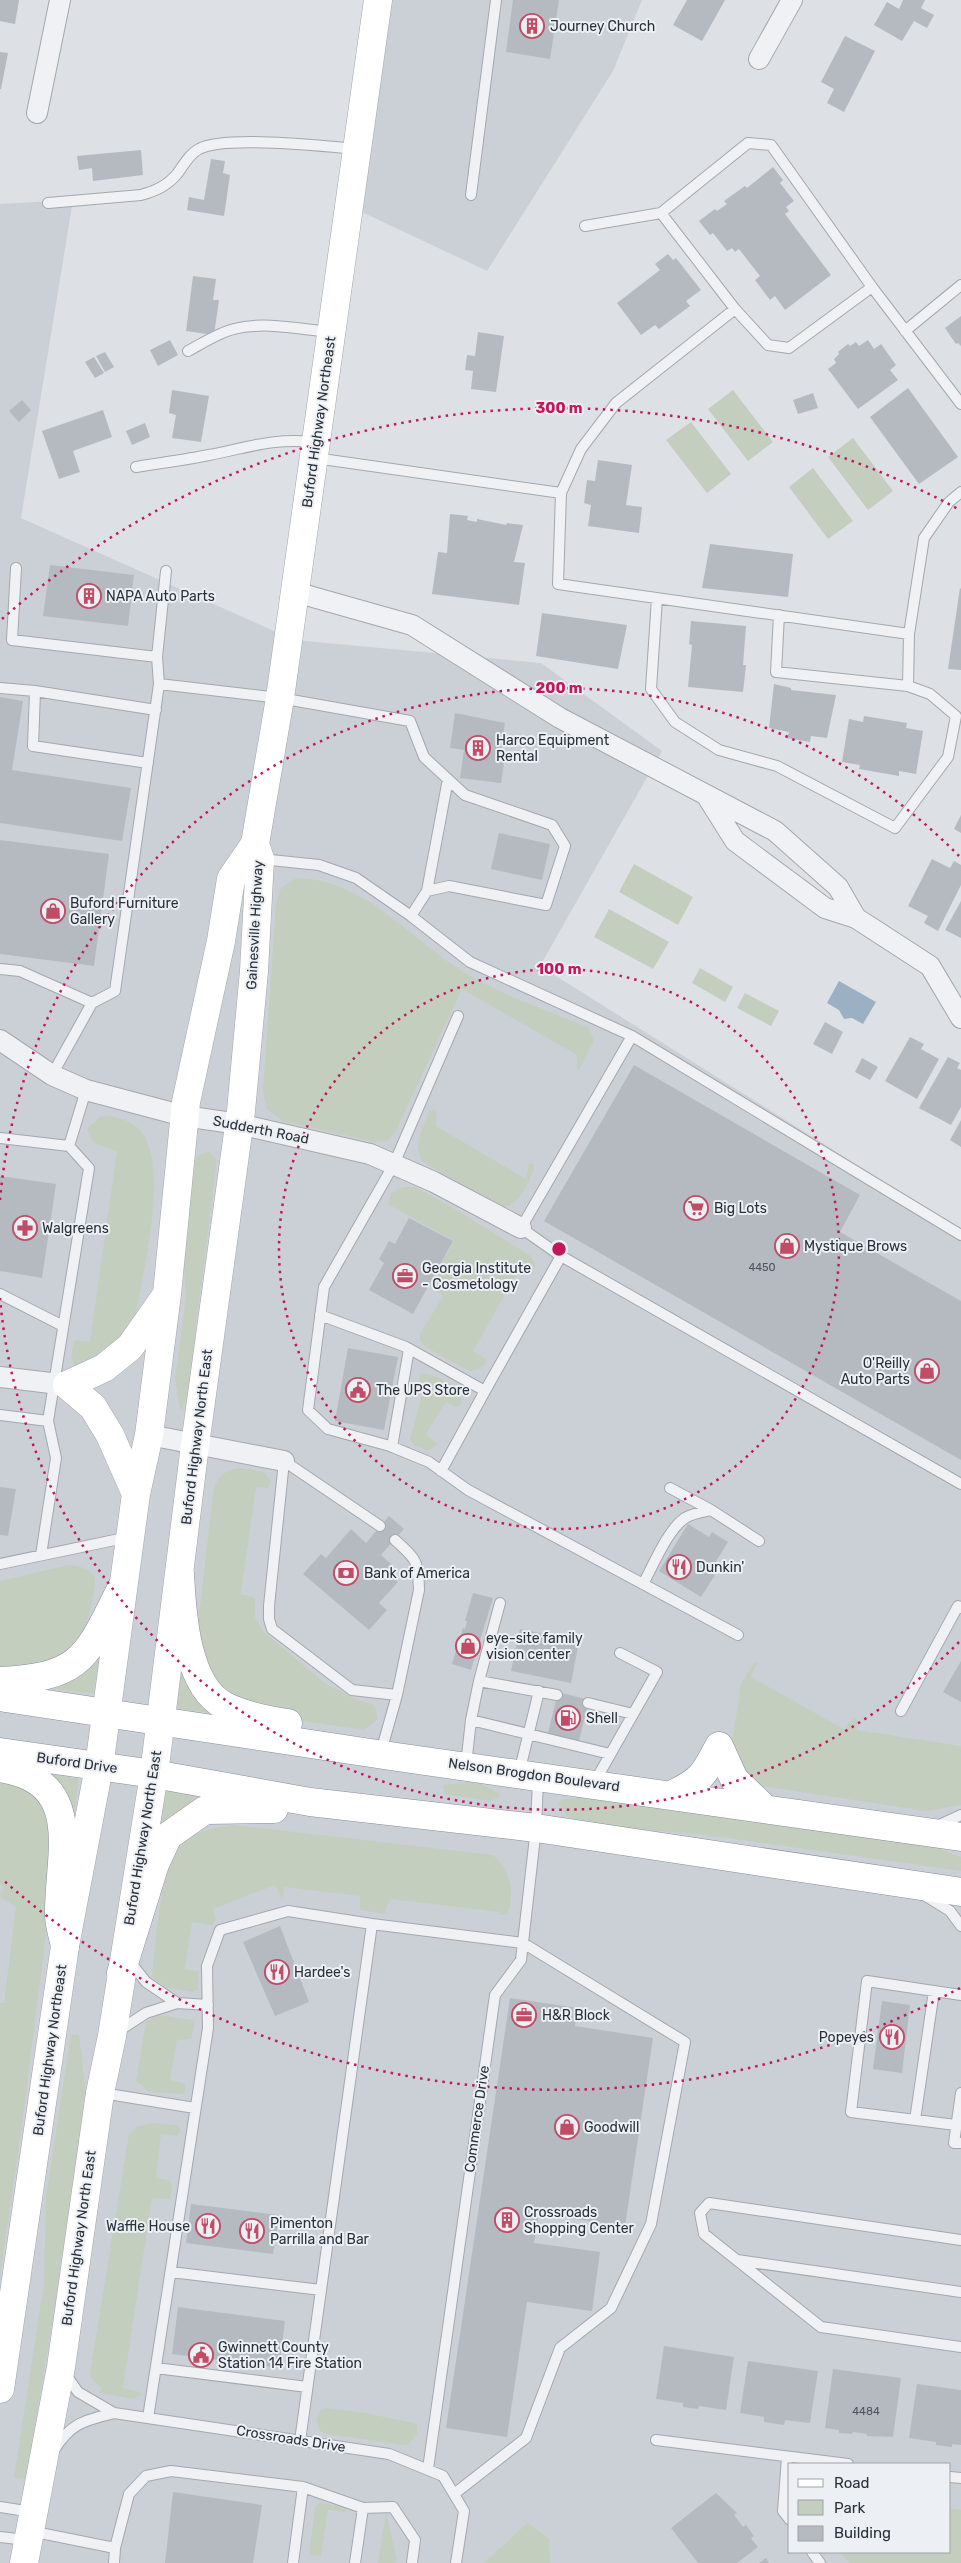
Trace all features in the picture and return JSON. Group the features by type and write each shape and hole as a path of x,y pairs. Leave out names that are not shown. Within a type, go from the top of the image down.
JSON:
{"main road":[{"name":"Buford Highway Northeast","path":"258,852 378,0"},
{"name":"Gainesville Highway","path":"184,1116 221,940 231,879 258,852"},
{"name":"Gainesville Highway","path":"240,1117 254,971 258,852"},
{"path":"0,1697 107,1714 136,1494 149,1435 167,1294 184,1116"},
{"name":"Buford Highway North East","path":"29,2536 61,2367 100,2093 112,2036 154,1774 195,1445 240,1117"},
{"path":"60,1384 104,1368 130,1347 167,1294"},
{"path":"60,1384 93,1407 110,1435 136,1494"},
{"path":"180,1574 182,1614 188,1646 198,1677 224,1706 258,1718 351,1732 391,1749"},
{"path":"0,1681 41,1678 80,1660 91,1647 123,1585"},
{"name":"Buford Highway Northeast","path":"0,2389 65,1946 99,1767 107,1714"},
{"name":"Nelson Brogdon Boulevard","path":"107,1714 391,1749 466,1765 961,1836"},
{"path":"671,1795 691,1786 704,1775 719,1746 734,1779 764,1808"},
{"name":"Buford Drive","path":"0,1752 154,1774"},
{"path":"0,1768 20,1771 41,1784 56,1803 65,1832 59,1916 65,1946"},
{"path":"154,1774 310,1802 536,1828 961,1892"},
{"path":"123,1965 154,1864 168,1836 205,1810 230,1808 267,1810 310,1802"}],"street":[{"path":"37,113 60,0"},
{"path":"759,59 792,0"},
{"path":"295,592 412,625 560,718 671,775 708,798 775,831 838,887 856,918"},
{"path":"708,798 734,841 825,908 856,918 930,966 957,1005"},
{"path":"778,873 797,851"},
{"name":"Sudderth Road","path":"0,1040 52,1075 86,1090 184,1116 240,1117 370,1154 434,1182 522,1228"},
{"path":"0,1377 60,1384"},
{"path":"149,1435 284,1461"}],"lane":[{"path":"471,195 496,0"},
{"path":"48,203 141,195 155,191 176,176 195,152 207,146 257,143 357,149"},
{"path":"585,226 662,213 748,143 771,145 872,287 961,404"},
{"path":"662,213 735,309 768,345 788,348 872,287"},
{"path":"905,330 961,286"},
{"path":"735,309 616,403 581,449 561,493 558,584 909,634"},
{"path":"188,351 222,334 245,327 266,326 331,332"},
{"path":"136,467 210,455 262,442 288,439 315,450 561,493"},
{"path":"908,686 909,634 924,538 949,502 961,492"},
{"path":"16,568 12,640 157,657"},
{"path":"52,1075 92,1003 115,990 156,710 159,684 157,657 166,571"},
{"path":"657,598 651,689 675,722 719,750 776,766 895,828 948,757 956,716 930,694 908,686 776,672 778,616"},
{"path":"159,684 280,698 410,721 424,758 465,794 552,826 565,846 546,905 449,886 427,891"},
{"path":"0,688 35,691 156,710"},
{"path":"35,691 33,746 148,762"},
{"path":"411,916 427,891 448,779"},
{"path":"258,852 319,865 356,878 411,916 470,962 632,1036 961,1235"},
{"path":"0,969 20,971 92,1003"},
{"path":"458,1016 394,1164 324,1286 308,1410 328,1429 392,1447 429,1462 468,1490 738,1635"},
{"path":"632,1036 522,1228 561,1256 961,1484"},
{"path":"69,1146 86,1090"},
{"path":"0,1138 69,1146 89,1168 63,1326 60,1384 48,1421 56,1458 41,1555"},
{"path":"441,1471 561,1256"},
{"path":"0,1294 63,1326"},
{"path":"320,1314 409,1348 485,1391"},
{"path":"392,1447 409,1348"},
{"path":"0,1415 48,1421"},
{"path":"380,1526 284,1461 269,1619 272,1629 352,1690 397,1695"},
{"path":"670,1488 711,1510 760,1541"},
{"path":"643,1584 668,1539 683,1519 695,1513 711,1510"},
{"path":"0,1564 130,1537"},
{"path":"391,1749 397,1695 418,1590 416,1559 395,1540"},
{"path":"466,1765 471,1720 479,1681 500,1603"},
{"path":"901,1711 958,1606 961,1608"},
{"path":"593,1784 657,1672 620,1653"},
{"path":"479,1681 557,1695"},
{"name":"Commerce Drive","path":"428,2469 494,1995 521,1960 536,1828 529,1774 528,1734 539,1691"},
{"path":"588,1702 633,1714"},
{"path":"471,1720 610,1754"},
{"path":"925,1831 961,1815"},
{"path":"903,1883 950,1911 961,1926"},
{"path":"148,2418 208,2028 207,1966 220,1930 288,1911 372,1924 523,1943 685,2042 651,2224 611,2308 560,2348 526,2438 454,2494"},
{"path":"300,2441 372,1924"},
{"path":"123,1965 177,2003"},
{"path":"956,2125 851,2112 867,1981 961,1995"},
{"path":"915,2120 934,1991"},
{"path":"112,2036 146,2013 177,2003 208,2005"},
{"path":"100,2093 195,2108"},
{"path":"961,2093 954,2143 961,2144"},
{"path":"961,2240 709,2203 700,2213 704,2234 821,2327 961,2347"},
{"path":"736,2260 961,2292"},
{"path":"171,2272 321,2290"},
{"name":"Crossroads Drive","path":"61,2367 78,2392 114,2413 389,2454 443,2476 464,2511 456,2563"},
{"path":"156,2368 308,2387"},
{"path":"43,2466 61,2438 80,2421 114,2413"},
{"path":"656,2440 839,2463"},
{"path":"788,2457 784,2511 788,2517"},
{"path":"114,2563 115,2548 129,2494 146,2476 171,2471 303,2487 364,2508 393,2507 415,2540 412,2563"},
{"path":"293,2563 303,2487"},
{"path":"0,2507 29,2536"},
{"path":"355,2563 364,2508"},
{"path":"0,2538 29,2536 115,2548"}],"shaded area":[{"path":"372,0 642,0 613,71 487,271 347,205"},
{"path":"73,200 21,518 294,640 541,663 662,751 540,966 961,1230 961,2563 0,2563 0,204"}],"green space":[{"path":"733,390 773,442 748,461 708,409"},
{"path":"691,422 731,474 707,493 666,440"},
{"path":"853,438 893,491 868,510 828,457"},
{"path":"813,468 853,521 828,539 789,487"},
{"path":"634,864 693,897 678,925 619,892"},
{"path":"296,878 320,881 342,888 363,898 383,911 440,956 474,978 522,1001 588,1027 594,1041 579,1070 577,1069 577,1055 462,989 396,1131 387,1141 375,1142 282,1121 266,1108 263,1091 276,903 281,888"},
{"path":"609,909 669,942 653,969 594,937"},
{"path":"700,968 733,987 725,1002 692,983"},
{"path":"745,993 779,1011 771,1026 737,1008"},
{"path":"434,1109 437,1112 436,1126 526,1179 529,1163 533,1164 534,1170 517,1200 507,1206 501,1206 423,1162 418,1149 418,1143 430,1110"},
{"path":"109,1116 126,1120 137,1127 149,1147 153,1169 154,1194 152,1222 135,1319 129,1336 79,1369 72,1359 73,1348 75,1340 90,1342 117,1151 94,1142 88,1134 88,1128 100,1117"},
{"path":"209,1151 217,1160 195,1334 195,1380 182,1410 180,1409 175,1380 186,1296 182,1245 196,1157"},
{"path":"403,1187 415,1187 445,1203 531,1256 535,1263 533,1275 519,1270 473,1351 487,1360 480,1368 469,1371 427,1348 420,1341 420,1334 443,1296 429,1286 454,1241 388,1204 391,1193"},
{"path":"421,1373 447,1382 458,1392 462,1404 456,1407 446,1402 426,1434 438,1444 428,1451 415,1446 410,1440 423,1390 418,1384"},
{"path":"243,1468 264,1472 271,1481 268,1488 256,1487 241,1594 255,1598 255,1618 264,1632 326,1684 360,1701 372,1704 376,1709 377,1720 364,1730 282,1718 246,1708 211,1679 197,1633 213,1493 214,1487 223,1474"},
{"path":"68,1565 83,1568 89,1571 95,1578 90,1609 85,1627 78,1641 59,1658 33,1665 0,1669 0,1581"},
{"path":"95,1658 99,1660 93,1694 50,1688"},
{"path":"182,1663 212,1713 176,1707"},
{"path":"754,1663 757,1663 751,1677 844,1729 854,1717 858,1721 857,1730 961,1746 961,1805 926,1811 753,1785 731,1751 741,1683"},
{"path":"43,1773 79,1779 73,1823"},
{"path":"0,1777 11,1779 41,1800 53,1825 47,1926 21,2133 0,2275 0,2003 4,2003 16,1906 1,1898 0,1894 4,1888 0,1884"},
{"path":"475,1781 499,1793 500,1797 490,1801 444,1794 443,1785"},
{"path":"163,1792 210,1798 159,1828"},
{"path":"583,1795 931,1846 961,1857 961,1871 705,1835 589,1825 567,1816 558,1803 561,1800"},
{"path":"234,1825 493,1855 504,1868 510,1882 510,1907 507,1915 500,1915 500,1912 390,1899 384,1914 360,1910 360,1896 284,1887 282,1899 275,1885 213,1909 216,1919 212,1925 192,1922 185,1969 199,1971 198,1989 192,1992 167,1988 152,1977 160,1903 170,1865 178,1850 192,1836 209,1829"},
{"path":"158,2015 195,2022 191,2039 177,2040 170,2080 184,2083 186,2089 183,2094 149,2092 136,2081 146,2022"},
{"path":"71,2034 79,2035 88,2110 26,2479 14,2478 44,2283 46,2197"},
{"path":"150,2123 178,2125 181,2131 177,2136 161,2134 156,2178 169,2180 172,2184 170,2199 152,2198 123,2388 140,2392 141,2395 133,2399 100,2393 101,2388 91,2378 90,2373 129,2134 137,2127"},
{"path":"326,2408 365,2413 414,2423 417,2425 417,2434 409,2444 403,2445 327,2434 321,2432 316,2420 321,2410"},
{"path":"319,2503 346,2507 345,2512 328,2510 321,2556 309,2555 315,2507"},
{"path":"951,2508 961,2510 961,2563 849,2563 841,2553 951,2553"},
{"path":"386,2513 397,2560 394,2563 378,2563"},
{"path":"527,2523 549,2538 550,2563 484,2563"}],"water":[{"path":"839,981 876,1002 863,1024 852,1018 844,1019 839,1010 827,1003"}],"building":[{"path":"0,0 19,0 15,24 0,21"},
{"name":"Journey Church","path":"513,0 559,0 550,59 506,52"},
{"path":"687,0 725,0 702,41 673,25"},
{"path":"903,0 925,0 921,8 934,15 927,28 914,21 902,41 874,25 887,2 899,9"},
{"path":"845,36 875,51 844,112 827,103 834,89 821,82"},
{"path":"0,52 8,53 1,89 0,89"},
{"path":"141,150 143,175 93,181 92,168 79,170 77,156"},
{"path":"211,159 225,161 223,173 230,175 224,216 187,210 189,197 204,200"},
{"path":"773,167 783,180 780,183 794,201 786,207 789,211 785,214 831,275 785,310 775,296 770,300 755,280 760,276 739,249 735,252 732,248 727,251 713,233 710,235 699,221 715,209 717,211 727,204 724,201 745,186 747,188"},
{"path":"668,254 673,260 676,258 701,290 686,301 690,306 659,329 655,325 641,335 617,303 660,270 655,264"},
{"path":"193,276 216,279 213,300 219,300 214,335 186,331"},
{"path":"961,316 961,346 958,343 956,344 945,328"},
{"path":"478,332 504,336 496,392 471,389 473,371 465,370 467,355 475,356"},
{"path":"170,340 178,355 158,366 150,350"},
{"path":"868,340 874,349 881,344 896,365 890,370 898,380 858,409 828,369 836,363 834,359 839,354 838,352 848,344 850,346 856,342 859,346"},
{"path":"105,352 114,367 105,372 96,356"},
{"path":"94,357 104,373 95,378 85,362"},
{"path":"908,388 958,457 919,484 870,417"},
{"path":"172,390 209,396 201,442 172,438 176,415 169,413"},
{"path":"813,393 818,408 798,414 793,400"},
{"path":"22,400 31,410 19,422 9,411"},
{"path":"103,410 112,437 73,451 80,472 59,479 42,431"},
{"path":"145,423 150,437 132,445 126,431"},
{"path":"598,460 632,465 626,505 642,507 639,533 588,526 591,505 584,503 587,480 595,481"},
{"path":"450,514 468,516 467,520 477,522 477,519 506,525 507,523 523,525 514,562 525,563 519,605 432,594 438,552 447,553"},
{"path":"710,544 793,554 788,597 702,588"},
{"name":"NAPA Auto Parts","path":"50,565 134,575 128,626 43,616"},
{"path":"961,589 961,670 948,669"},
{"path":"542,613 627,625 618,669 536,656"},
{"path":"691,621 746,626 743,665 746,665 743,692 688,687 692,645 689,644"},
{"path":"774,684 791,688 791,690 836,695 827,738 811,736 810,742 787,738 789,732 769,728"},
{"path":"0,697 23,701 12,770 131,788 122,841 0,823"},
{"name":"Harco Equipment Rental","path":"455,713 505,723 501,749 506,750 501,783 460,778 464,750 450,748"},
{"path":"864,716 907,723 906,728 923,731 916,774 899,771 899,776 859,769 860,765 842,762 849,719 863,722"},
{"path":"961,815 961,833 954,829"},
{"path":"499,833 550,844 542,880 491,869"},
{"path":"0,840 109,854 94,966 0,954"},
{"path":"932,859 950,868 954,861 961,865 961,885 938,931 924,923 928,916 908,906"},
{"path":"961,901 961,938 945,930"},
{"path":"825,1022 843,1032 832,1054 813,1044"},
{"path":"910,1037 924,1044 921,1049 939,1059 917,1099 885,1081"},
{"path":"948,1057 960,1063 957,1068 961,1070 961,1107 951,1125 919,1108"},
{"path":"862,1058 878,1067 870,1080 855,1072"},
{"path":"634,1065 860,1195 840,1232 961,1301 961,1460 544,1221"},
{"path":"961,1120 961,1147 950,1140"},
{"name":"Walgreens","path":"0,1176 56,1184 42,1278 0,1271"},
{"name":"Georgia Institute - Cosmetology","path":"409,1218 453,1241 413,1314 369,1290 384,1263 379,1259 389,1241 395,1244"},
{"path":"348,1348 398,1357 384,1430 335,1421"},
{"path":"0,1487 16,1489 8,1536 0,1535"},
{"name":"Bank of America","path":"389,1516 404,1529 381,1555 392,1565 386,1571 398,1582 379,1603 387,1610 369,1630 303,1574 321,1554 326,1558 351,1529 366,1543"},
{"path":"688,1524 709,1537 712,1532 728,1542 710,1571 715,1575 701,1597 659,1571"},
{"name":"eye-site family vision center","path":"473,1593 493,1598 471,1670 452,1664 463,1628 465,1629 467,1621 465,1621"},
{"path":"520,1629 579,1641 571,1683 511,1671"},
{"path":"961,1661 961,1702 943,1692"},
{"name":"Shell","path":"558,1692 589,1700 579,1741 548,1733"},
{"name":"Hardee's","path":"280,1926 309,2002 275,2016 243,1942"},
{"name":"Crossroads Shopping Center","path":"510,1998 578,2008 575,2026 653,2038 625,2226 539,2214 534,2243 600,2252 592,2311 527,2302 507,2437 446,2428"},
{"name":"Popeyes","path":"882,2001 910,2005 902,2073 873,2069"},
{"path":"191,2204 279,2215 273,2254 186,2243"},
{"path":"178,2307 285,2321 279,2368 172,2354"},
{"path":"664,2346 734,2357 726,2410 699,2406 698,2409 683,2407 683,2403 656,2399"},
{"path":"748,2361 818,2371 810,2423 785,2420 784,2425 764,2422 764,2417 740,2413"},
{"path":"833,2369 901,2378 893,2437 867,2436 867,2434 853,2432 852,2434 839,2433 839,2430 825,2428"},
{"path":"917,2384 961,2390 961,2445 952,2444 952,2447 936,2445 936,2442 909,2438"},
{"path":"173,2492 262,2505 253,2563 165,2563"},
{"path":"716,2493 737,2513 734,2515 743,2527 746,2525 754,2536 751,2538 758,2547 737,2563 698,2563 671,2528"},
{"path":"766,2558 769,2563 759,2563"}],"place":[{"name":"Journey Church","path":"532,26"},
{"name":"NAPA Auto Parts","path":"89,596"},
{"name":"Harco Equipment Rental","path":"478,748"},
{"name":"Buford Furniture Gallery","path":"53,911"},
{"name":"Big Lots","path":"696,1208"},
{"name":"Walgreens","path":"25,1228"},
{"name":"Mystique Brows","path":"787,1246"},
{"name":"Georgia Institute - Cosmetology","path":"405,1276"},
{"name":"O'Reilly Auto Parts","path":"927,1371"},
{"name":"The UPS Store","path":"358,1390"},
{"name":"Dunkin'","path":"679,1567"},
{"name":"Bank of America","path":"346,1573"},
{"name":"eye-site family vision center","path":"468,1646"},
{"name":"Shell","path":"568,1718"},
{"name":"Hardee's","path":"277,1972"},
{"name":"H&R Block","path":"524,2015"},
{"name":"Popeyes","path":"892,2037"},
{"name":"Goodwill","path":"567,2127"},
{"name":"Crossroads Shopping Center","path":"507,2220"},
{"name":"Waffle House","path":"208,2226"},
{"name":"Pimenton Parrilla and Bar","path":"252,2231"},
{"name":"Gwinnett County Station 14 Fire Station","path":"201,2355"}]}
